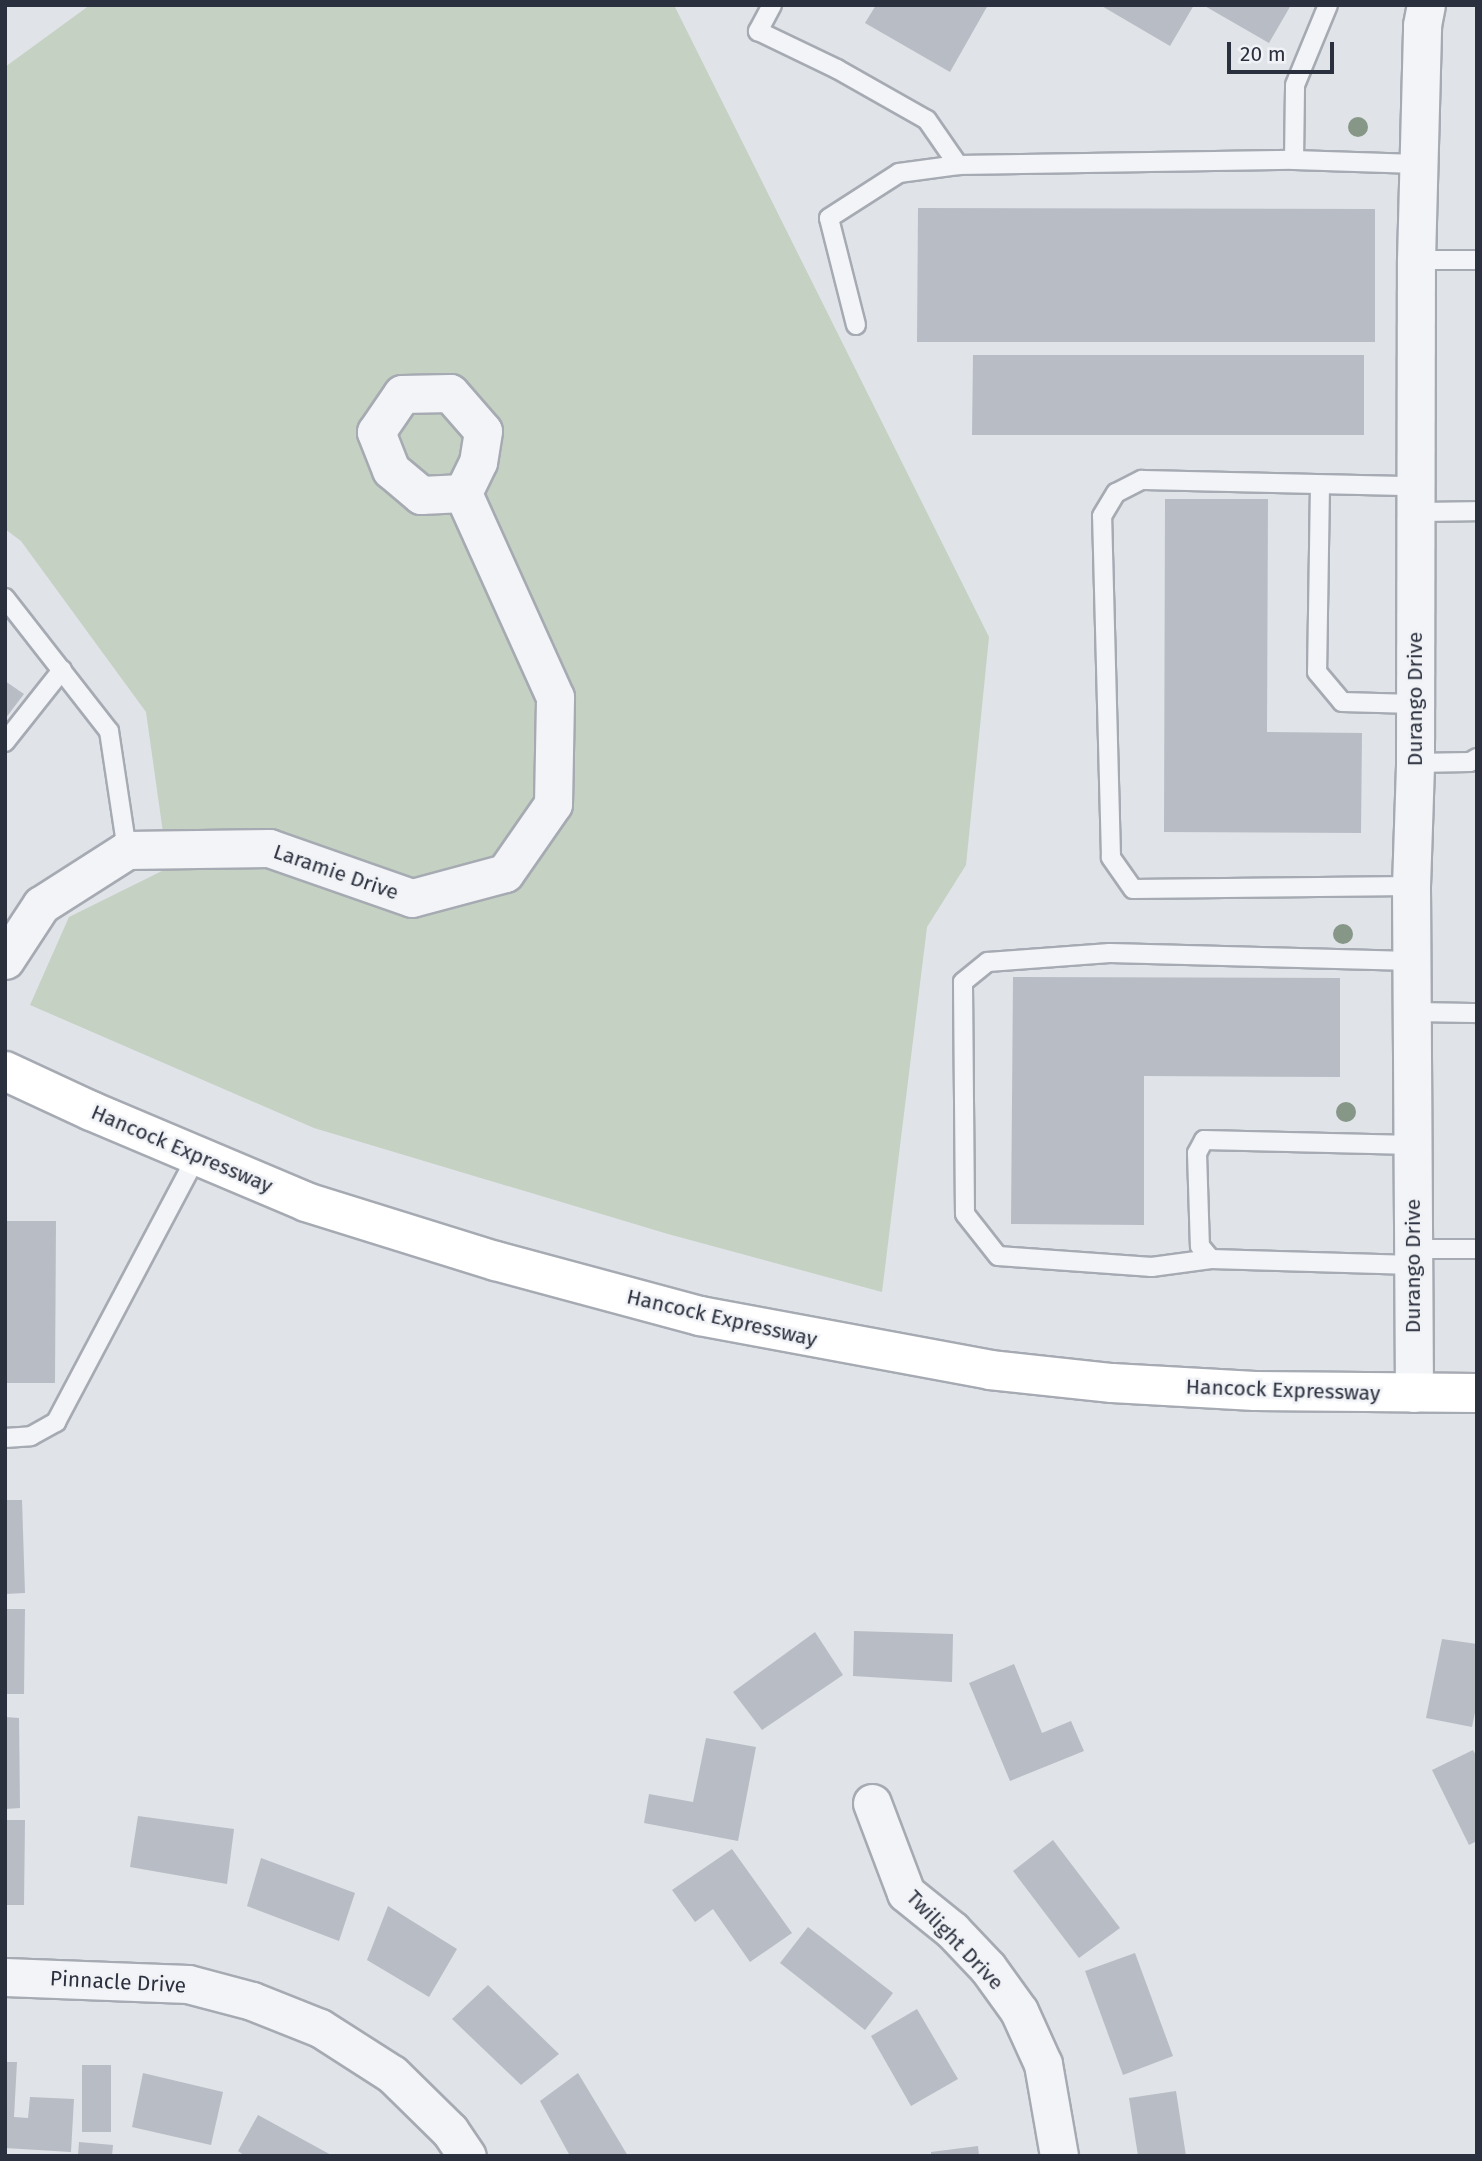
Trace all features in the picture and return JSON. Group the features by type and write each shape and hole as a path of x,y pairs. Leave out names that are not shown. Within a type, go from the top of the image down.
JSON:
{"main road":[{"name":"Hancock Expressway","path":"5,1071 306,1202 496,1261 700,1317 990,1370 1112,1383 1255,1391 1477,1393"}],"street":[{"name":"Durango Drive","path":"1414,1393 1411,886 1415,763 1416,260 1422,25 1426,5"},
{"name":"Laramie Drive","path":"127,850 269,848 412,898 505,873 553,804 555,697 463,493"},
{"path":"5,960 41,905 127,850"},
{"name":"Twilight Drive","path":"872,1802 906,1894 952,1930 988,1968 1019,2011 1043,2064 1059,2156"},
{"name":"Pinnacle Drive","path":"5,1977 188,1984 252,2001 320,2028 392,2074 450,2131 467,2156"}],"lane":[{"path":"772,5 758,31 837,69 927,120 958,164"},
{"path":"1294,160 1295,85 1328,5"},
{"path":"856,325 830,218 899,173 958,164 1294,160 1417,164"},
{"path":"1416,260 1477,260"},
{"path":"1411,886 1133,889 1111,857 1102,516 1116,493 1142,481 1320,485 1477,511"},
{"path":"1320,485 1317,672 1342,702 1415,704"},
{"path":"5,598 109,731 127,850"},
{"path":"5,742 62,670"},
{"path":"1415,763 1470,762 1477,758"},
{"path":"1412,961 1110,953 988,962 963,982 965,1214 998,1256 1152,1267 1211,1259 1413,1257 1477,1249"},
{"path":"1412,1012 1477,1013"},
{"path":"1211,1259 1200,1246 1197,1153 1204,1140 1413,1145"},
{"path":"5,1438 31,1436 56,1422 197,1156"}],"green space":[{"path":"90,5 674,5 989,637 966,865 927,927 882,1292 668,1234 314,1128 30,1005 69,917 168,868 146,712 21,541 5,529 5,67"}],"building":[{"path":"876,5 988,5 950,72 865,23"},
{"path":"1100,5 1194,5 1170,46"},
{"path":"1203,5 1291,5 1269,43"},
{"path":"918,208 1375,209 1375,342 917,342"},
{"path":"973,355 1364,355 1364,435 972,435"},
{"path":"1165,499 1268,499 1267,732 1362,733 1361,833 1164,832"},
{"path":"5,681 24,694 5,719"},
{"path":"1013,977 1340,978 1340,1077 1144,1076 1144,1225 1011,1224"},
{"path":"5,1221 56,1221 55,1383 5,1383"},
{"path":"5,1500 22,1500 25,1593 5,1594"},
{"path":"5,1609 25,1609 24,1694 5,1694"},
{"path":"854,1631 953,1634 952,1682 853,1676"},
{"path":"815,1632 843,1675 762,1730 733,1692"},
{"path":"1442,1639 1477,1644 1477,1703 1472,1727 1426,1718"},
{"path":"1014,1664 1042,1733 1071,1721 1084,1751 1010,1781 969,1683"},
{"path":"5,1717 19,1718 20,1808 5,1809"},
{"path":"706,1738 756,1747 738,1841 644,1823 649,1794 693,1802"},
{"path":"1473,1750 1477,1757 1477,1841 1469,1845 1432,1770"},
{"path":"138,1816 234,1829 227,1884 130,1867"},
{"path":"5,1820 25,1820 24,1905 5,1905"},
{"path":"1053,1840 1120,1928 1079,1958 1013,1871"},
{"path":"732,1849 792,1933 750,1962 713,1909 695,1922 672,1890"},
{"path":"261,1858 355,1893 339,1941 247,1906"},
{"path":"388,1906 457,1949 429,1997 367,1960"},
{"path":"808,1927 893,1993 865,2030 780,1963"},
{"path":"1135,1953 1173,2056 1123,2075 1085,1971"},
{"path":"488,1985 559,2054 521,2085 452,2019"},
{"path":"917,2009 958,2079 911,2106 871,2036"},
{"path":"5,2062 17,2062 14,2117 28,2118 30,2097 74,2099 71,2152 5,2148"},
{"path":"82,2065 111,2065 111,2132 82,2132"},
{"path":"143,2073 223,2092 211,2145 132,2127"},
{"path":"578,2073 628,2156 570,2156 540,2101"},
{"path":"1176,2091 1186,2156 1138,2156 1129,2098"},
{"path":"258,2115 333,2156 245,2156 238,2151"},
{"path":"79,2142 113,2145 112,2156 78,2156"},
{"path":"978,2146 979,2156 931,2156 931,2152"}]}
